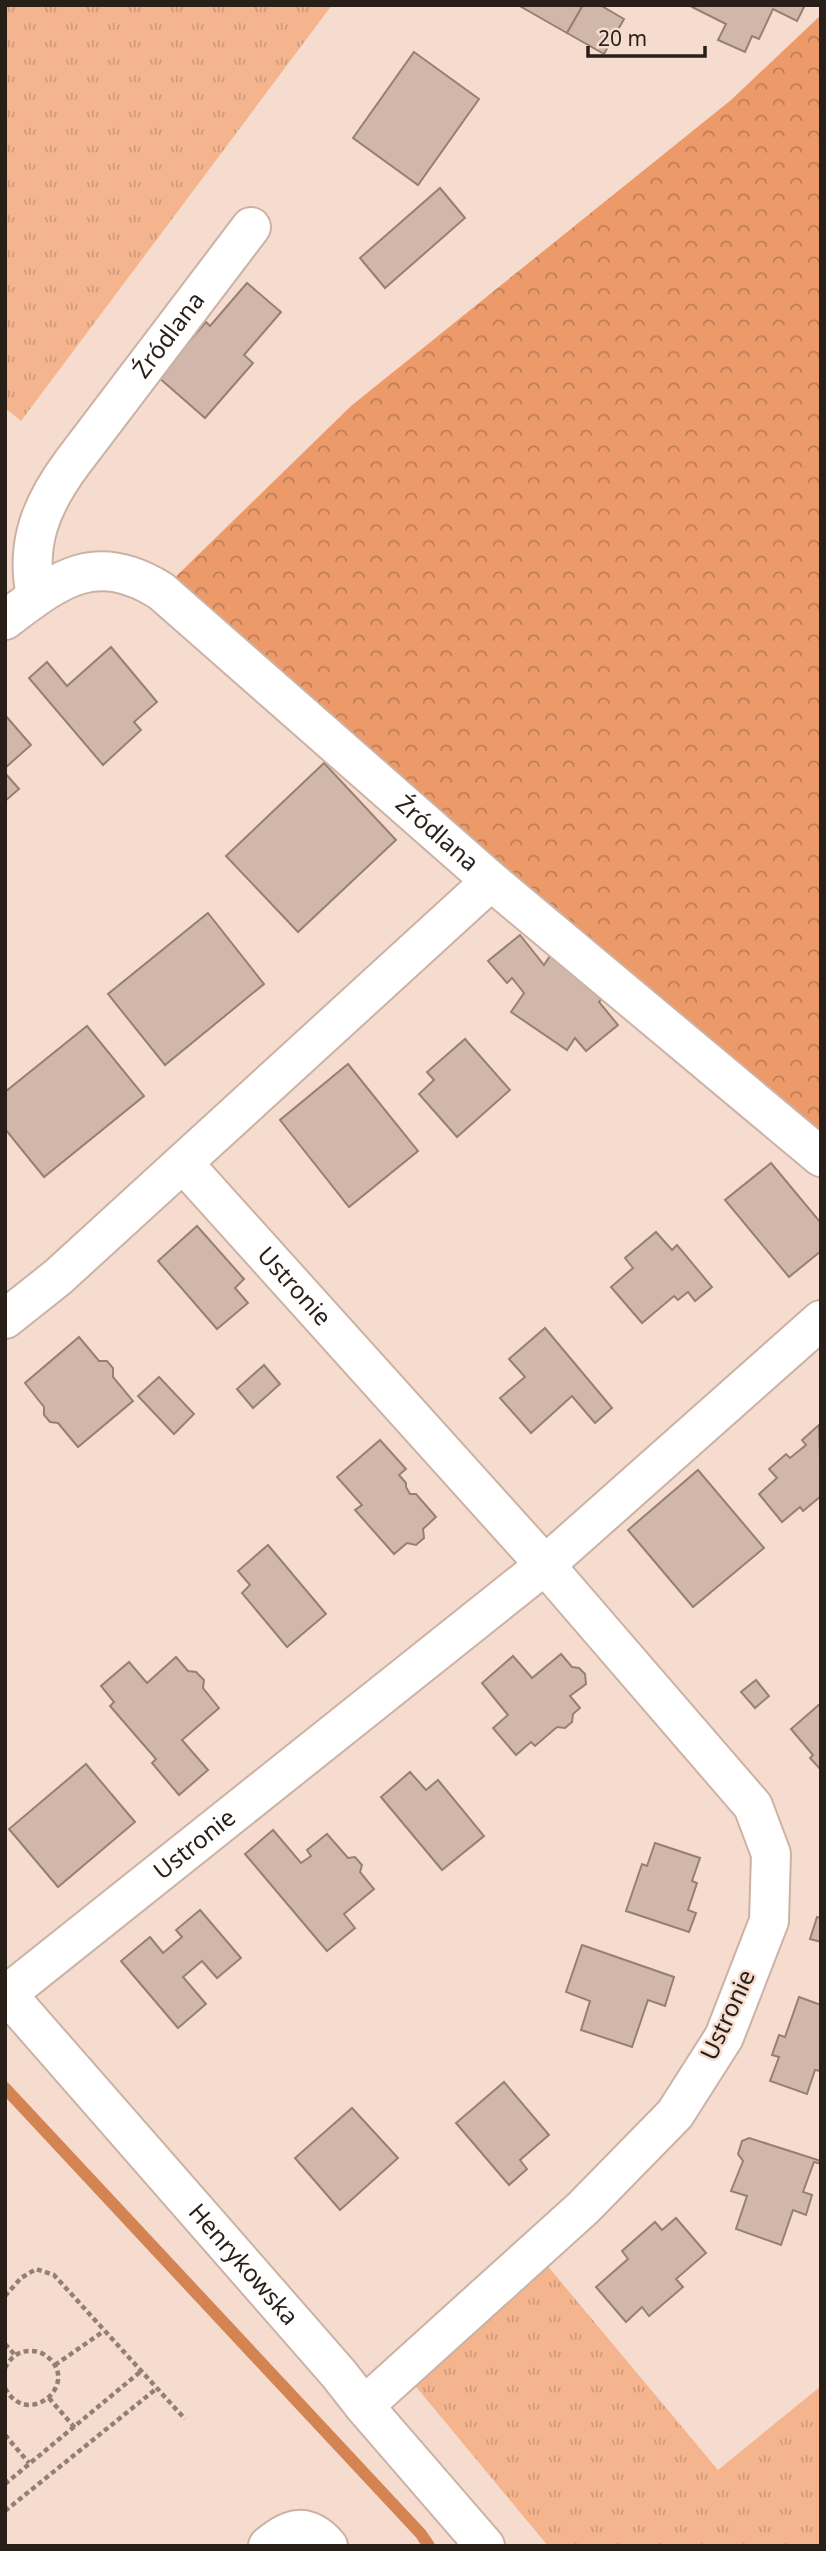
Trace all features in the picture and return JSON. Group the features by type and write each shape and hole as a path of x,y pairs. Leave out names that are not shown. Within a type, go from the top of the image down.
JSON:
{"street":[{"name":"Źródlana","path":"36,596 31,567 32,551 38,526 53,492 72,463 251,227"},
{"name":"Źródlana","path":"5,620 65,578 99,572 130,575 161,591 491,881 821,1157"},
{"path":"5,1319 58,1277 491,881"},
{"name":"Ustronie","path":"183,1163 545,1564 753,1806 771,1854 769,1922 724,2036 675,2114 583,2208 364,2406"},
{"name":"Ustronie","path":"6,1993 545,1564 821,1320"},
{"name":"Henrykowska","path":"6,1993 330,2363 479,2544"},
{"path":"268,2546 282,2534 303,2530 322,2539 328,2546"}],"path":[{"path":"5,2296 21,2278 36,2269 54,2275 185,2419"},
{"path":"55,2365 104,2331"},
{"path":"5,2344 15,2355"},
{"path":"5,2368 15,2355 32,2351 41,2353 55,2365 58,2382 49,2398 42,2403 24,2405 7,2397 5,2388"},
{"path":"5,2484 140,2372"},
{"path":"5,2511 156,2389"},
{"path":"49,2398 75,2428"},
{"path":"5,2434 29,2463"}],"green space":[{"path":"5,5 332,5 21,421 5,408"},
{"path":"821,15 821,1157 161,591 351,406 731,100"},
{"path":"535,2251 718,2470 821,2386 821,2546 548,2546 403,2371"}],"building":[{"path":"518,5 583,5 567,33"},
{"path":"583,5 600,5 624,19 604,54 567,33"},
{"path":"805,5 797,21 773,9 759,39 752,36 745,52 718,40 726,24 692,7"},
{"path":"414,52 479,99 418,185 353,138"},
{"path":"440,188 465,218 385,288 360,258"},
{"path":"247,283 281,312 244,355 253,363 205,418 158,377 206,322 210,326"},
{"path":"111,647 157,702 134,722 141,730 103,765 29,678 47,662 67,686"},
{"path":"5,715 31,745 5,768"},
{"path":"324,763 396,840 298,932 226,856"},
{"path":"5,773 19,789 5,801"},
{"path":"208,913 264,984 165,1065 108,994"},
{"path":"520,935 544,965 550,956 605,994 599,1002 618,1025 586,1051 575,1038 567,1050 511,1012 524,993 512,978 507,983 488,961"},
{"path":"87,1026 144,1096 44,1177 5,1129 5,1092"},
{"path":"465,1039 510,1090 457,1137 419,1094 434,1080 427,1072"},
{"path":"348,1064 418,1151 349,1207 280,1120"},
{"path":"771,1163 821,1223 821,1251 789,1277 725,1200"},
{"path":"197,1226 244,1279 235,1288 248,1303 217,1329 158,1261"},
{"path":"656,1232 672,1250 677,1245 712,1287 695,1301 688,1292 678,1300 674,1296 642,1323 611,1287 633,1268 625,1258"},
{"path":"545,1328 612,1408 595,1423 572,1396 531,1433 500,1398 525,1377 509,1359"},
{"path":"79,1337 99,1361 107,1361 113,1368 113,1377 133,1401 78,1447 58,1423 50,1422 44,1415 44,1407 25,1383"},
{"path":"264,1365 280,1384 253,1408 237,1389"},
{"path":"159,1377 194,1414 174,1434 138,1396"},
{"path":"819,1425 821,1496 803,1511 800,1507 782,1522 759,1494 777,1478 769,1469 786,1454 790,1458 806,1445 802,1440"},
{"path":"380,1440 406,1469 399,1475 410,1494 416,1494 436,1517 423,1529 424,1538 416,1545 407,1543 394,1554 355,1510 362,1505 337,1477"},
{"path":"698,1470 764,1548 693,1607 628,1530"},
{"path":"268,1545 326,1614 287,1647 242,1593 250,1585 238,1571"},
{"path":"561,1654 572,1667 579,1668 585,1674 586,1684 570,1696 580,1708 565,1728 557,1727 535,1746 531,1742 516,1755 493,1728 508,1715 482,1683 513,1656 532,1678"},
{"path":"176,1657 188,1671 196,1672 204,1680 203,1688 219,1708 182,1740 208,1770 179,1795 152,1763 156,1759 110,1706 114,1702 101,1686 129,1662 147,1683"},
{"path":"756,1680 769,1696 755,1708 741,1692"},
{"path":"821,1703 821,1770 810,1758 813,1755 791,1729"},
{"path":"86,1764 135,1822 58,1887 9,1829"},
{"path":"410,1772 426,1790 438,1780 484,1836 442,1870 381,1797"},
{"path":"273,1830 301,1863 311,1856 307,1850 327,1834 348,1858 355,1857 362,1865 360,1872 374,1889 344,1914 355,1928 327,1951 245,1854"},
{"path":"655,1843 700,1858 692,1881 697,1883 688,1910 696,1913 689,1932 626,1911 642,1864 647,1866"},
{"path":"200,1910 241,1958 217,1978 202,1961 183,1977 206,2004 178,2028 121,1961 150,1937 163,1953 182,1937 176,1930"},
{"path":"817,1917 821,1918 821,1942 810,1939"},
{"path":"582,1945 674,1977 665,2006 648,2000 632,2047 581,2030 590,2001 566,1992"},
{"path":"799,1997 821,2005 821,2071 815,2070 807,2094 770,2081 779,2057 772,2055 779,2035 785,2037"},
{"path":"504,2082 549,2135 520,2160 527,2169 509,2185 456,2123"},
{"path":"352,2108 398,2158 340,2210 295,2158"},
{"path":"749,2138 821,2161 821,2164 814,2162 803,2192 812,2195 806,2215 793,2210 781,2245 736,2229 747,2196 731,2191 743,2161 738,2154 742,2141"},
{"path":"676,2218 706,2253 676,2279 683,2287 649,2316 642,2307 626,2322 596,2287 628,2259 622,2251 655,2222 662,2230"}],"waterway":[{"path":"5,2088 421,2534 429,2546"}]}
